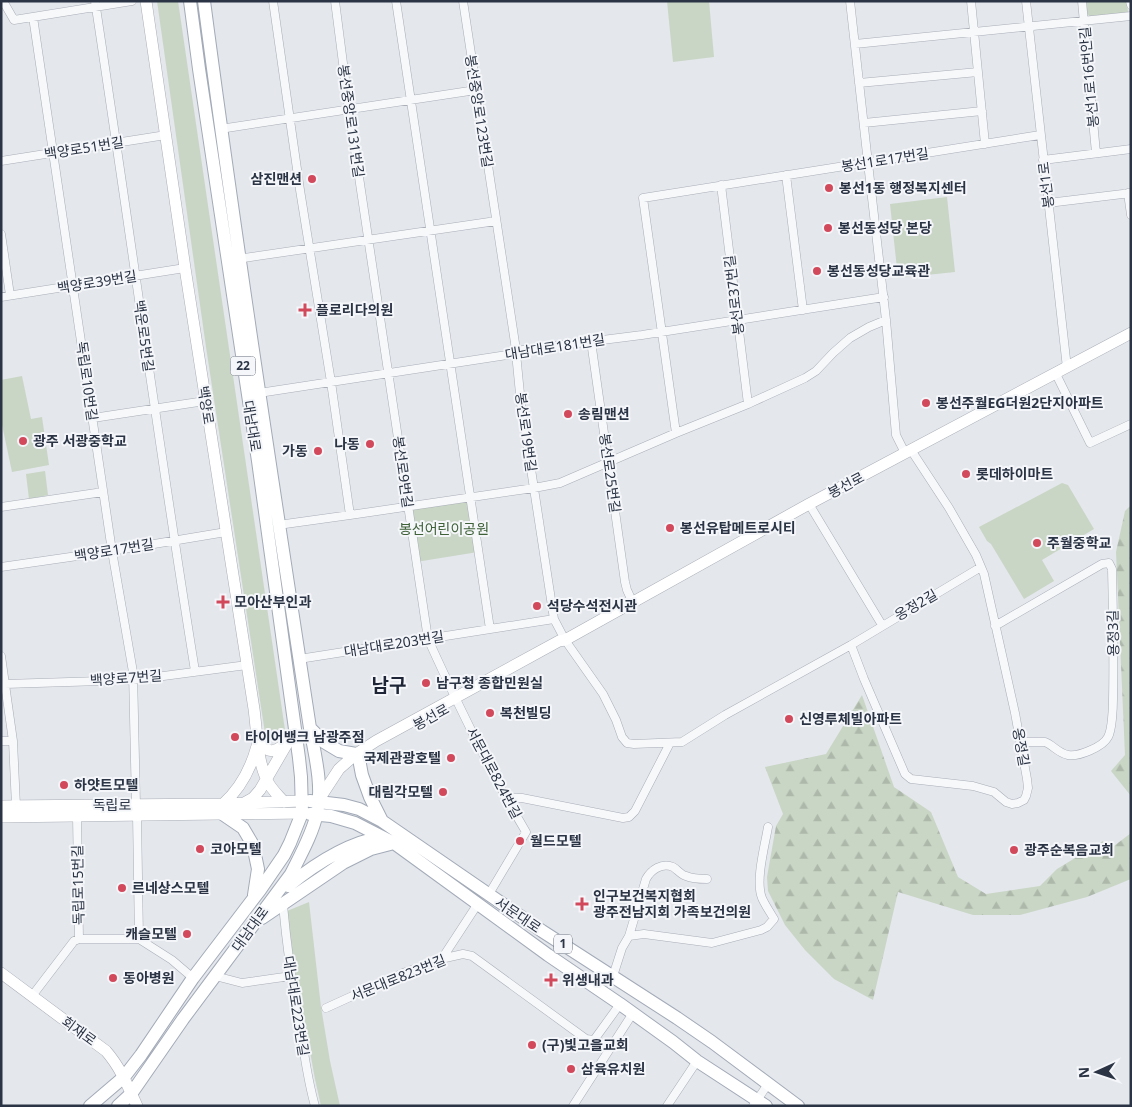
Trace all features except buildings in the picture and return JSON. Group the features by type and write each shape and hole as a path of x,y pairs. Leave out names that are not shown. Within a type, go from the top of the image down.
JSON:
{"main road":[{"name":"백양로","path":"146,1 205,401 262,766 266,780 284,802"},
{"name":"대남대로","path":"118,1106 134,1100 183,1019 253,924 276,903 303,851 320,806 315,754 259,393 200,78 190,1"},
{"name":"대남대로","path":"90,1106 124,1077 193,978 253,900 284,855 302,807 301,777 293,735 258,461 204,1"},
{"name":"봉선로","path":"320,806 358,756 376,741 414,724 456,700 505,677 553,650 564,641 809,504 1131,333"},
{"path":"293,735 300,740 307,739 310,728"},
{"path":"310,728 324,742 339,750 358,756 370,797 382,821"},
{"path":"258,742 264,749 271,751 279,749 293,735"},
{"path":"244,804 260,790 293,735"},
{"path":"253,900 258,869 253,845 243,828 222,809 240,785 249,768 258,742"},
{"name":"독립로","path":"222,809 244,804 284,802 302,807"},
{"name":"서문대로","path":"302,807 344,805 359,809 382,821 542,931 712,1042 798,1106"},
{"name":"독립로","path":"1,806 136,810 302,807"},
{"name":"서문대로","path":"320,806 331,816 355,823 394,843 554,960 633,1013 758,1104"},
{"name":"독립로","path":"1,817 77,816 136,810"},
{"path":"276,903 300,876 336,853 368,839 382,837"},
{"path":"276,903 343,863 371,849 394,843"},
{"name":"회재로","path":"1,973 106,1051 115,1061 134,1100"}],"street":[{"path":"3,1 14,20 96,4 132,1"},
{"path":"273,1 350,515"},
{"name":"봉선중앙로131번길","path":"335,1 368,240"},
{"path":"396,1 490,629"},
{"name":"봉선중앙로123번길","path":"463,1 496,221"},
{"name":"옹정길","path":"850,1 884,298 896,435 949,508 984,574 1015,713 1028,788 1024,800 1012,804 1006,802 994,792 973,786 911,779 905,774 851,645"},
{"path":"971,1 985,144"},
{"name":"봉선1로","path":"1026,1 1067,368"},
{"name":"봉선1로16번안길","path":"1082,1 1096,153"},
{"name":"백운로5번길","path":"96,4 154,409 195,671"},
{"path":"855,44 1131,16"},
{"name":"독립로10번길","path":"33,17 103,492 133,680 136,810"},
{"path":"859,83 978,76"},
{"path":"220,128 476,90"},
{"path":"864,124 982,111"},
{"name":"봉선1로17번길","path":"662,331 643,198 1040,135"},
{"name":"백양로51번길","path":"1,161 166,136"},
{"path":"1043,160 1131,149"},
{"path":"786,175 803,310"},
{"name":"봉선로37번길","path":"721,185 748,404"},
{"path":"1048,203 1130,193 1131,215"},
{"path":"234,260 496,221"},
{"name":"봉선로19번길","path":"496,221 521,404 554,619 564,641 603,694 622,737 627,743 670,743"},
{"path":"1,234 10,295"},
{"name":"봉선로9번길","path":"368,240 428,639 456,700"},
{"name":"백양로39번길","path":"1,297 185,268"},
{"name":"대남대로181번길","path":"259,393 507,355 515,351 884,298"},
{"path":"278,525 470,498 560,483 805,378 816,371 850,338 886,320"},
{"path":"662,331 676,433"},
{"name":"봉선로25번길","path":"591,341 625,582 633,603"},
{"path":"1056,374 1090,443 1131,424"},
{"path":"92,418 205,401"},
{"path":"1,507 103,492"},
{"path":"809,504 882,625"},
{"name":"백양로17번길","path":"1,568 226,532"},
{"name":"용정3길","path":"995,626 1102,564 1109,563 1112,568 1114,677 1112,717 1108,737 1100,745 1077,755 1067,755 1045,742 1020,742"},
{"name":"옹정2길","path":"670,743 682,742 725,715 851,645 981,567"},
{"name":"대남대로203번길","path":"299,659 554,619"},
{"path":"1,656 13,741 16,806"},
{"name":"백양로7번길","path":"5,684 133,680 247,665"},
{"name":"서문대로824번길","path":"456,700 505,797 526,832 489,894"},
{"path":"1,741 13,741"},
{"path":"505,797 522,798 623,818 629,817 635,811 670,743"},
{"name":"독립로","path":"136,810 139,939"},
{"name":"독립로15번길","path":"32,996 74,941 79,939 77,816"},
{"path":"629,936 644,934 712,943 767,927 774,919 762,898 759,880 768,827"},
{"path":"613,976 622,948 629,936 646,879 652,871 661,866 669,866 684,876 707,879"},
{"name":"대남대로223번길","path":"276,903 286,942 307,1073 315,1106"},
{"path":"445,958 444,954 478,904"},
{"path":"79,939 139,939 172,960 193,978"},
{"name":"서문대로823번길","path":"326,1008 403,973 445,958 463,954 472,956 586,1039 594,1040 620,1004"},
{"path":"215,976 242,983 291,976"},
{"path":"573,1106 633,1013"},
{"path":"667,1106 697,1061"},
{"path":"758,1104 768,1084"}],"green space":[{"path":"157,1 178,1 285,730 265,733 206,347"},
{"path":"667,1 709,1 714,57 673,62"},
{"path":"1086,1 1127,1 1128,13 1091,17 1087,14"},
{"path":"947,197 955,272 898,278 890,204"},
{"path":"22,376 31,419 42,417 49,465 12,472 1,420 1,380"},
{"path":"45,471 48,495 29,499 26,474"},
{"path":"1062,483 1068,485 1094,529 1042,560 1054,581 1024,599 979,527"},
{"name":"봉선어린이공원","path":"470,498 478,552 416,562 408,506"},
{"path":"1131,505 1131,796 1111,771 1125,755 1116,552 1125,511"},
{"path":"862,695 894,787 931,812 958,877 986,894 1040,886 1057,869 1103,841 1110,849 1131,833 1131,879 1087,897 1020,915 973,915 898,892 873,1000 834,979 805,950 785,925 768,891 767,877 776,826 783,814 765,767 826,754"},
{"path":"309,902 321,1007 340,1106 321,1106 294,964 287,911"}],"place":[{"name":"삼진맨션","path":"312,179"},
{"name":"봉선1동 행정복지센터","path":"829,188"},
{"name":"봉선동성당 본당","path":"828,228"},
{"name":"봉선동성당교육관","path":"817,271"},
{"name":"플로리다의원","path":"305,310"},
{"name":"봉선주월EG더원2단지아파트","path":"926,403"},
{"name":"송림맨션","path":"568,414"},
{"name":"광주 서광중학교","path":"23,441"},
{"name":"나동","path":"370,444"},
{"name":"가동","path":"318,451"},
{"name":"롯데하이마트","path":"966,474"},
{"name":"봉선유탑메트로시티","path":"670,528"},
{"name":"주월중학교","path":"1037,543"},
{"name":"모아산부인과","path":"223,602"},
{"name":"석당수석전시관","path":"537,606"},
{"name":"남구청 종합민원실","path":"426,683"},
{"name":"복천빌딩","path":"490,713"},
{"name":"신영루체빌아파트","path":"789,719"},
{"name":"타이어뱅크 남광주점","path":"235,737"},
{"name":"국제관광호텔","path":"451,758"},
{"name":"하얏트모텔","path":"64,785"},
{"name":"대림각모텔","path":"443,792"},
{"name":"월드모텔","path":"520,841"},
{"name":"코아모텔","path":"200,849"},
{"name":"광주순복음교회","path":"1014,850"},
{"name":"르네상스모텔","path":"122,888"},
{"name":"인구보건복지협회 광주전남지회 가족보건의원","path":"582,904"},
{"name":"캐슬모텔","path":"187,934"},
{"name":"동아병원","path":"113,978"},
{"name":"위생내과","path":"551,980"},
{"name":"(구)빛고을교회","path":"532,1045"},
{"name":"삼육유치원","path":"571,1069"}],"district":[{"name":"남구","path":"389,685"}]}
